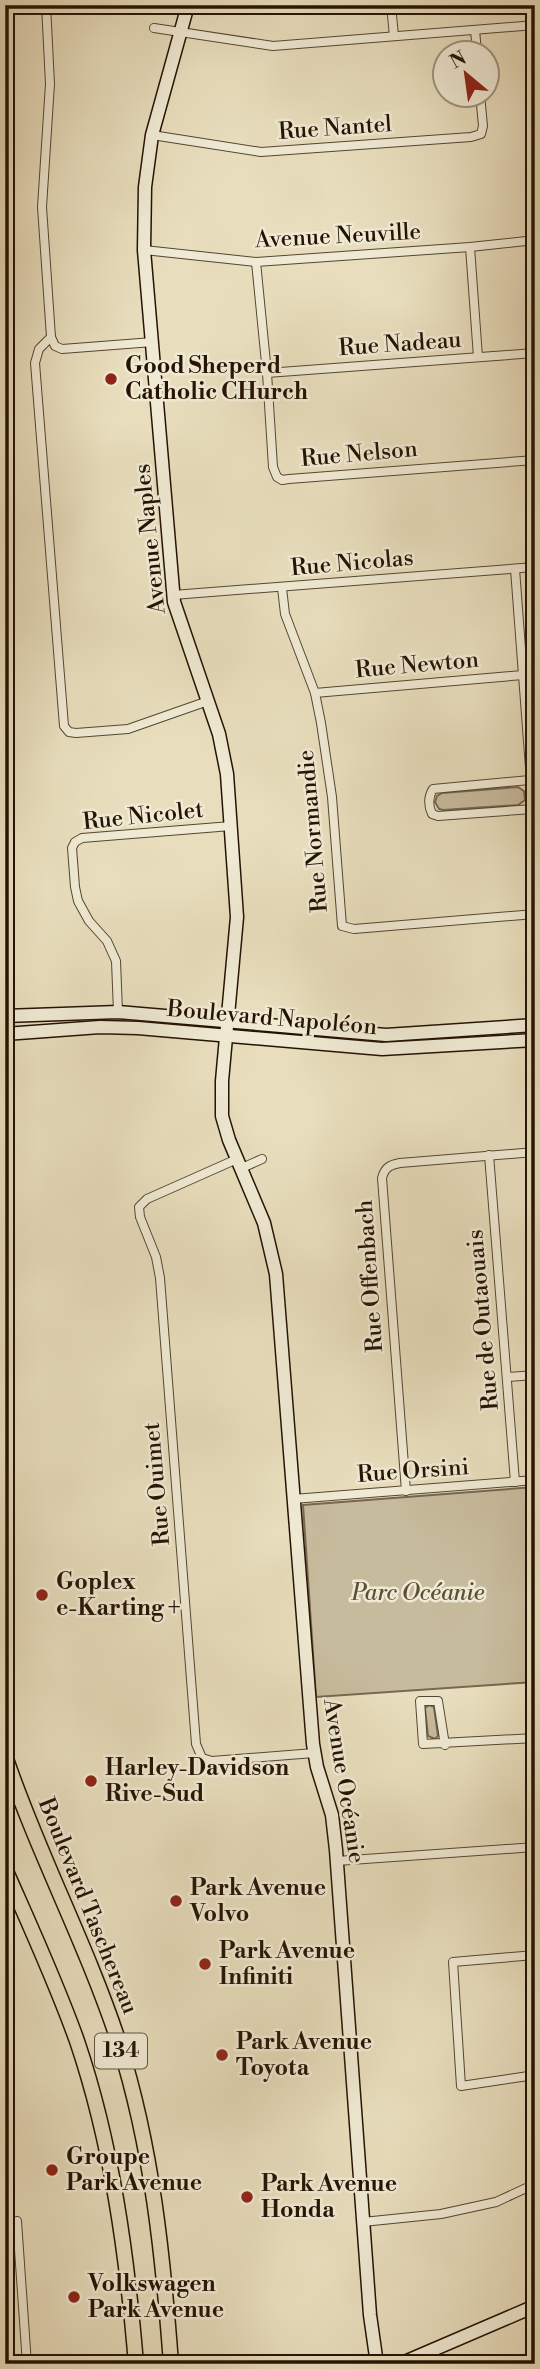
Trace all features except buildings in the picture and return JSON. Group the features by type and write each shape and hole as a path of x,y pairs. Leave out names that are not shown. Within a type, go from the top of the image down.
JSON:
{"main road":[{"name":"Boulevard Taschereau","path":"5,1756 32,1830 94,1975 120,2046 156,2206 171,2364"},
{"name":"134","path":"5,1869 59,1993 92,2091 114,2186 136,2364"}],"street":[{"path":"46,5 50,84 42,207 51,337 55,346 62,349 153,342"},
{"name":"Avenue Naples","path":"188,5 152,135 145,187 144,250 173,595 176,613 219,734 225,761 237,917 227,1035"},
{"path":"391,5 394,36"},
{"path":"153,28 273,46 535,25"},
{"path":"475,30 476,38"},
{"name":"Rue Nantel","path":"152,135 261,152 471,137 481,134 482,108"},
{"name":"Avenue Neuville","path":"144,250 256,262 535,240"},
{"path":"470,247 478,357"},
{"name":"Rue Nelson","path":"256,262 274,473 282,480 535,460"},
{"path":"51,337 39,349 35,363 64,726 69,732 76,733 128,729 208,701"},
{"name":"Rue Nadeau","path":"267,373 535,353"},
{"name":"Rue Nicolas","path":"173,595 535,567"},
{"path":"515,569 535,834"},
{"name":"Rue Normandie","path":"282,588 285,614 314,693 327,756 342,926 355,929 535,914"},
{"name":"Rue Newton","path":"314,693 523,675"},
{"path":"530,780 433,789 429,796 429,808 432,814 438,816 533,809"},
{"name":"Rue Nicolet","path":"118,1012 116,961 107,941 85,914 76,894 72,848 75,842 82,838 231,826"},
{"name":"Boulevard Napoléon","path":"11,1016 118,1012 386,1035 535,1025"},
{"path":"11,1016 12,1034"},
{"name":"Boulevard Napoléon","path":"12,1034 114,1027 398,1049 535,1040"},
{"name":"Avenue Océanie","path":"227,1035 222,1116 264,1223 274,1263 314,1753 332,1815 337,1861 363,2222 377,2364"},
{"name":"Rue Offenbach","path":"406,1491 382,1178 384,1170 391,1164 535,1152"},
{"name":"Rue de Outaouais","path":"489,1155 515,1482"},
{"path":"240,1164 261,1159"},
{"name":"Rue Ouimet","path":"240,1164 147,1199 138,1207 156,1257 160,1278 196,1744 202,1758 212,1761 314,1753"},
{"path":"508,1377 535,1375"},
{"name":"Rue Orsini","path":"293,1499 535,1480"},
{"path":"445,1745 438,1702 420,1701 423,1744 445,1745 535,1738"},
{"path":"337,1861 535,1847"},
{"path":"535,1955 453,1962 461,2086 535,2075"},
{"path":"363,2222 441,2214 496,2202 535,2183"},
{"path":"17,2221 27,2364"},
{"path":"400,2364 531,2307 535,2331"}],"green space":[{"path":"518,787 524,791 525,800 518,805 443,810 439,809 435,802 437,796 442,793"},
{"name":"Parc Océanie","path":"535,1487 535,1682 316,1697 303,1505"},
{"path":"429,1705 434,1707 438,1736 435,1739 428,1736 425,1708"}],"place":[{"name":"Good Sheperd Catholic CHurch","path":"111,379"},
{"name":"Goplex e-Karting +","path":"42,1595"},
{"name":"Harley-Davidson Rive-Sud","path":"91,1781"},
{"name":"Park Avenue Volvo","path":"176,1901"},
{"name":"Park Avenue Infiniti","path":"205,1964"},
{"name":"Park Avenue Toyota","path":"222,2055"},
{"name":"Groupe Park Avenue","path":"52,2170"},
{"name":"Park Avenue Honda","path":"247,2197"},
{"name":"Volkswagen Park Avenue","path":"74,2297"}]}
